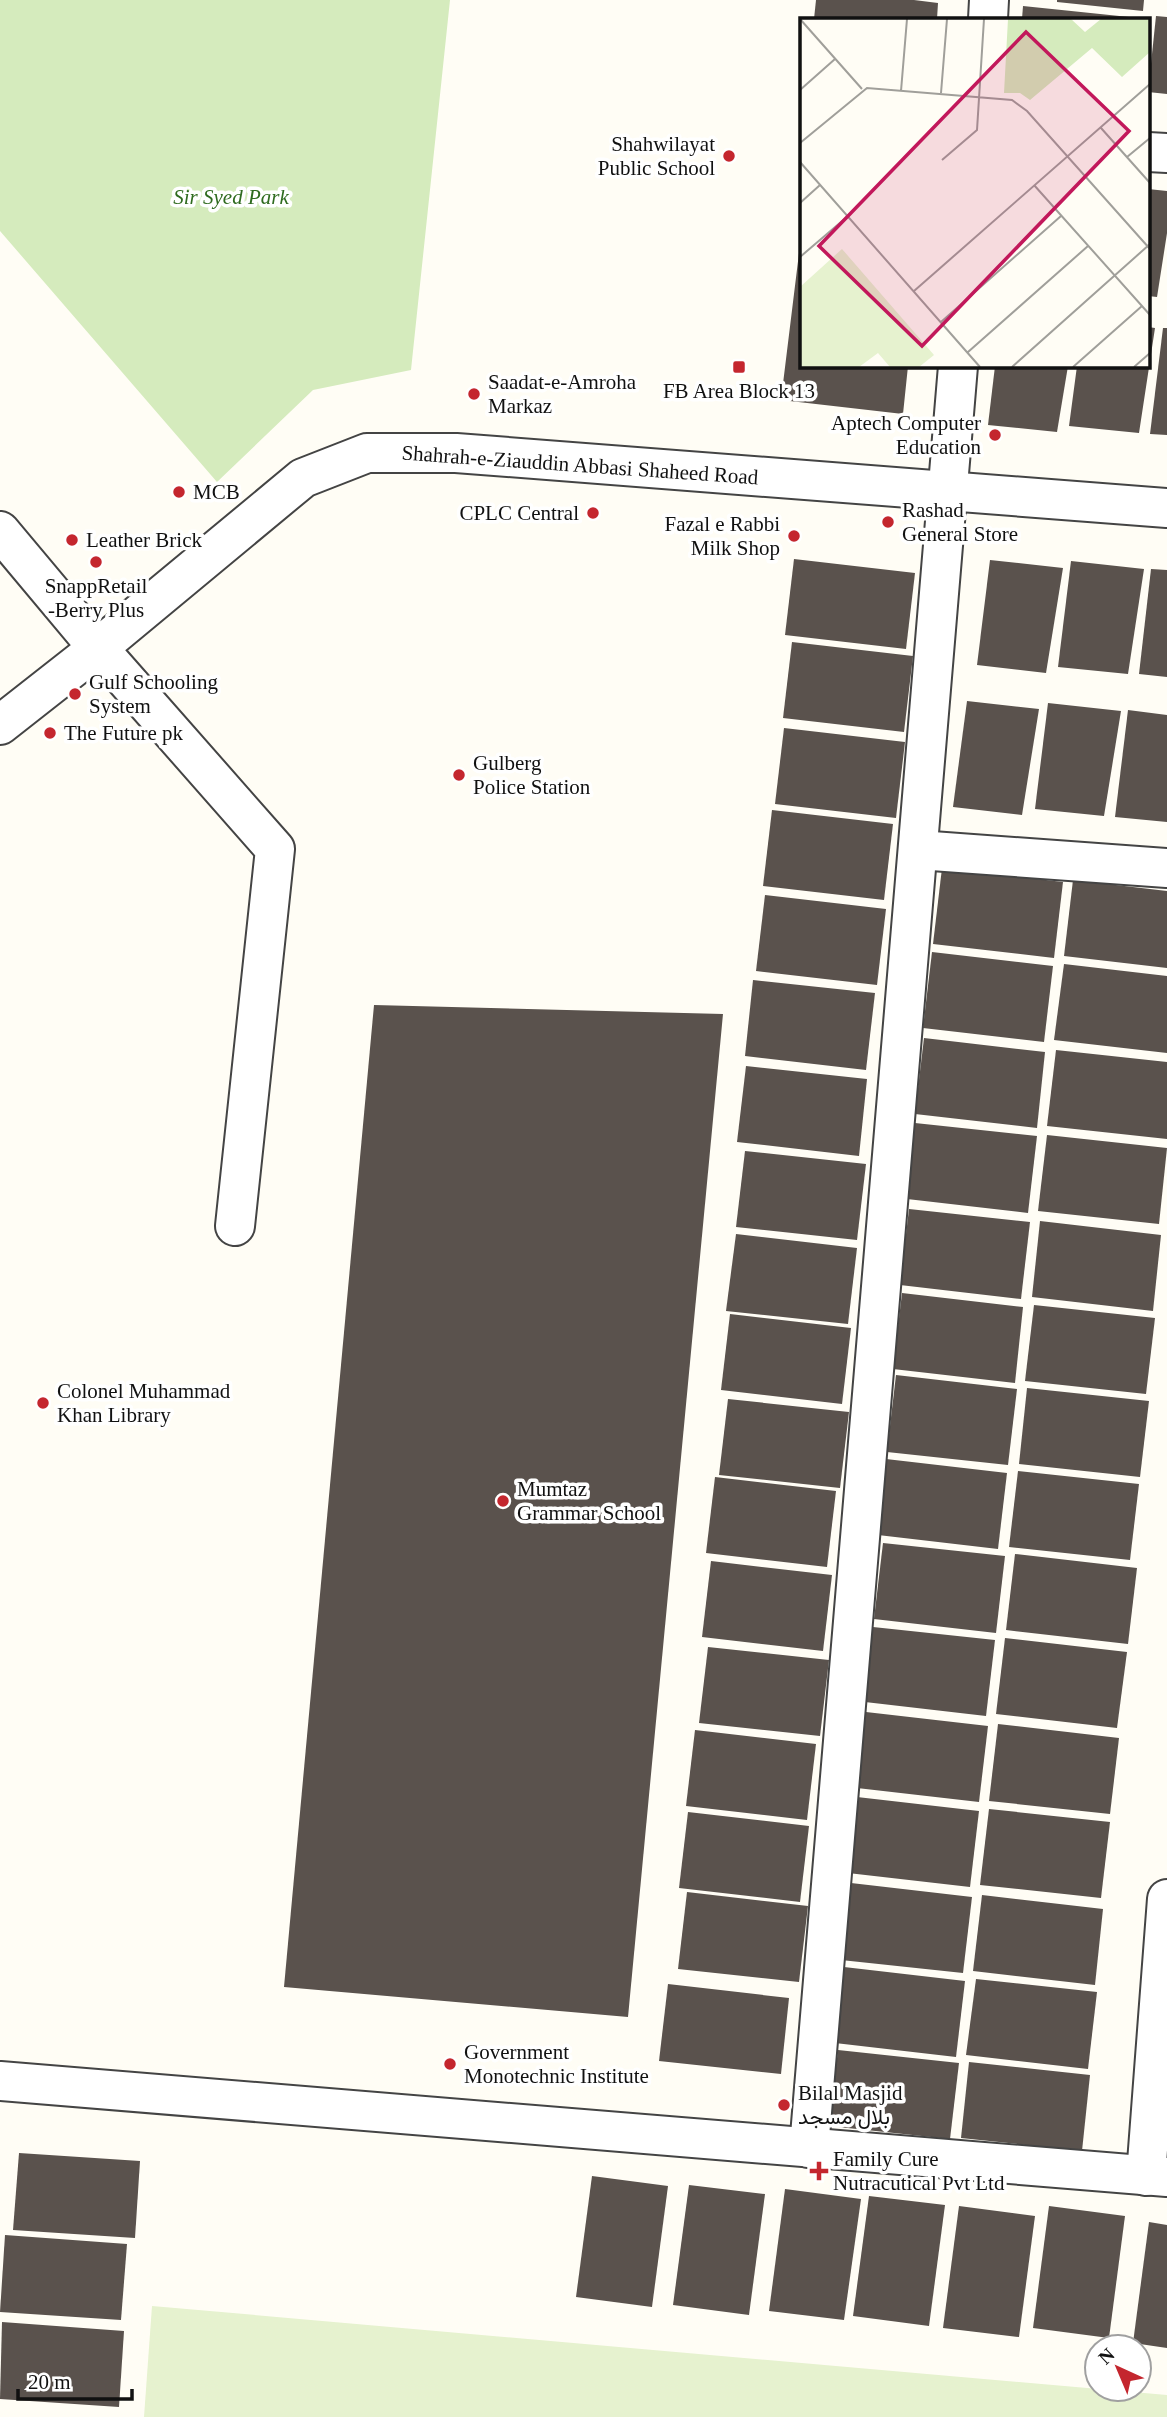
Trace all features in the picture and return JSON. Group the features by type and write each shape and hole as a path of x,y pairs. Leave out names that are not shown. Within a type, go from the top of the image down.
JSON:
{"street":[{"path":"988,18 989,0"},
{"path":"809,2148 958,368"},
{"name":"Shahrah-e-Ziauddin Abbasi Shaheed Road","path":"0,725 98,648 303,478 367,453 456,453 1167,508"},
{"path":"0,531 98,648 275,849 234,1226"},
{"path":"918,850 1167,868"},
{"path":"0,2081 1156,2177 1167,1899"}],"green space":[{"name":"Sir Syed Park","path":"0,0 450,0 411,370 313,390 217,482 0,231"},
{"path":"152,2306 1083,2388 1083,2403 1153,2403 1153,2394 1167,2395 1167,2417 144,2417"}],"building":[{"path":"816,0 914,0 938,3 937,18 814,18"},
{"path":"1057,0 1144,0 1143,11"},
{"path":"1023,6 1129,17 1129,18 1022,18"},
{"path":"1156,16 1167,17 1167,94 1150,92"},
{"path":"1150,189 1167,191 1167,233 1157,297 1150,296"},
{"path":"800,245 800,368 908,368 903,414 781,400"},
{"path":"1150,327 1155,328 1150,361"},
{"path":"1163,328 1167,328 1167,435 1150,434"},
{"path":"995,368 1068,368 1057,432 988,425"},
{"path":"1077,368 1149,368 1139,433 1069,426"},
{"path":"794,559 915,573 906,649 785,635"},
{"path":"990,560 1063,568 1046,673 977,665"},
{"path":"1071,561 1144,569 1128,674 1058,667"},
{"path":"1151,569 1167,570 1167,677 1139,674"},
{"path":"792,642 913,656 904,732 783,718"},
{"path":"967,701 1039,709 1022,815 953,807"},
{"path":"1048,703 1121,711 1104,816 1035,809"},
{"path":"1128,710 1167,715 1167,822 1115,817"},
{"path":"784,728 905,742 896,818 775,804"},
{"path":"772,810 893,824 884,900 763,886"},
{"path":"942,868 1063,882 1054,958 933,944"},
{"path":"1073,880 1167,891 1167,968 1064,956"},
{"path":"765,895 886,909 877,985 756,971"},
{"path":"932,952 1053,966 1044,1042 923,1028"},
{"path":"1064,964 1167,976 1167,1053 1054,1040"},
{"path":"753,980 875,993 866,1070 745,1056"},
{"name":"Mumtaz Grammar School","path":"374,1005 723,1014 628,2017 284,1987"},
{"path":"924,1038 1045,1052 1037,1128 915,1114"},
{"path":"1056,1050 1167,1062 1167,1139 1047,1126"},
{"path":"746,1066 867,1079 859,1156 737,1142"},
{"path":"915,1123 1037,1136 1028,1213 907,1199"},
{"path":"1047,1135 1167,1148 1159,1224 1038,1211"},
{"path":"745,1151 866,1164 857,1240 736,1227"},
{"path":"909,1209 1030,1222 1021,1299 900,1285"},
{"path":"1040,1221 1161,1235 1153,1311 1032,1297"},
{"path":"736,1234 857,1248 848,1324 726,1311"},
{"path":"902,1293 1023,1307 1015,1383 893,1369"},
{"path":"1034,1305 1155,1318 1146,1394 1025,1381"},
{"path":"730,1314 851,1328 842,1404 721,1390"},
{"path":"896,1375 1017,1389 1008,1465 887,1452"},
{"path":"1027,1388 1149,1401 1140,1477 1019,1464"},
{"path":"728,1399 849,1412 840,1488 719,1475"},
{"path":"886,1459 1007,1473 998,1549 878,1535"},
{"path":"1018,1471 1139,1484 1130,1560 1009,1547"},
{"path":"715,1477 836,1491 827,1567 706,1553"},
{"path":"883,1543 1005,1556 996,1633 874,1619"},
{"path":"1015,1554 1137,1568 1128,1644 1006,1630"},
{"path":"711,1561 832,1575 823,1651 702,1637"},
{"path":"873,1627 995,1640 986,1716 865,1702"},
{"path":"1005,1638 1127,1652 1117,1728 996,1714"},
{"path":"708,1647 829,1660 820,1736 699,1723"},
{"path":"866,1712 988,1726 979,1802 857,1788"},
{"path":"998,1724 1119,1738 1110,1814 989,1801"},
{"path":"695,1730 816,1744 807,1820 686,1806"},
{"path":"857,1797 979,1811 970,1887 848,1873"},
{"path":"989,1809 1110,1822 1101,1898 980,1885"},
{"path":"688,1812 809,1826 800,1902 679,1888"},
{"path":"851,1883 972,1897 963,1973 841,1960"},
{"path":"687,1892 808,1906 799,1982 678,1969"},
{"path":"982,1895 1103,1909 1095,1985 973,1971"},
{"path":"844,1967 965,1981 956,2057 835,2043"},
{"path":"976,1979 1097,1992 1088,2069 966,2055"},
{"path":"668,1984 789,1998 781,2074 659,2061"},
{"path":"838,2050 959,2063 950,2139 829,2126"},
{"path":"969,2062 1090,2075 1082,2151 961,2138"},
{"path":"19,2153 140,2161 135,2238 13,2230"},
{"path":"592,2176 668,2186 652,2307 576,2297"},
{"path":"689,2185 765,2194 749,2315 673,2305"},
{"path":"785,2189 861,2199 844,2320 769,2311"},
{"path":"869,2196 945,2205 929,2326 853,2316"},
{"path":"959,2206 1035,2216 1019,2337 943,2328"},
{"path":"1049,2206 1125,2216 1110,2333 1083,2335 1033,2328"},
{"path":"1149,2222 1167,2225 1167,2348 1153,2346 1153,2333 1134,2333"},
{"path":"5,2235 127,2244 121,2320 0,2312"},
{"path":"2,2322 124,2331 119,2407 0,2399"}],"place":[{"name":"Shahwilayat Public School","path":"729,156"},
{"name":"FB Area Block 13","path":"739,367"},
{"name":"Saadat-e-Amroha Markaz","path":"474,394"},
{"name":"Aptech Computer Education","path":"995,435"},
{"name":"MCB","path":"179,492"},
{"name":"CPLC Central","path":"593,513"},
{"name":"Rashad General Store","path":"888,522"},
{"name":"Fazal e Rabbi Milk Shop","path":"794,536"},
{"name":"Leather Brick","path":"72,540"},
{"name":"SnappRetail -Berry Plus","path":"96,562"},
{"name":"Gulf Schooling System","path":"75,694"},
{"name":"The Future pk","path":"50,733"},
{"name":"Gulberg Police Station","path":"459,775"},
{"name":"Colonel Muhammad Khan Library","path":"43,1403"},
{"name":"Mumtaz Grammar School","path":"503,1501"},
{"name":"Government Monotechnic Institute","path":"450,2064"},
{"name":"Bilal Masjid بلال مسجد","path":"784,2105"},
{"name":"Family Cure Nutracutical Pvt Ltd","path":"819,2171"}]}
